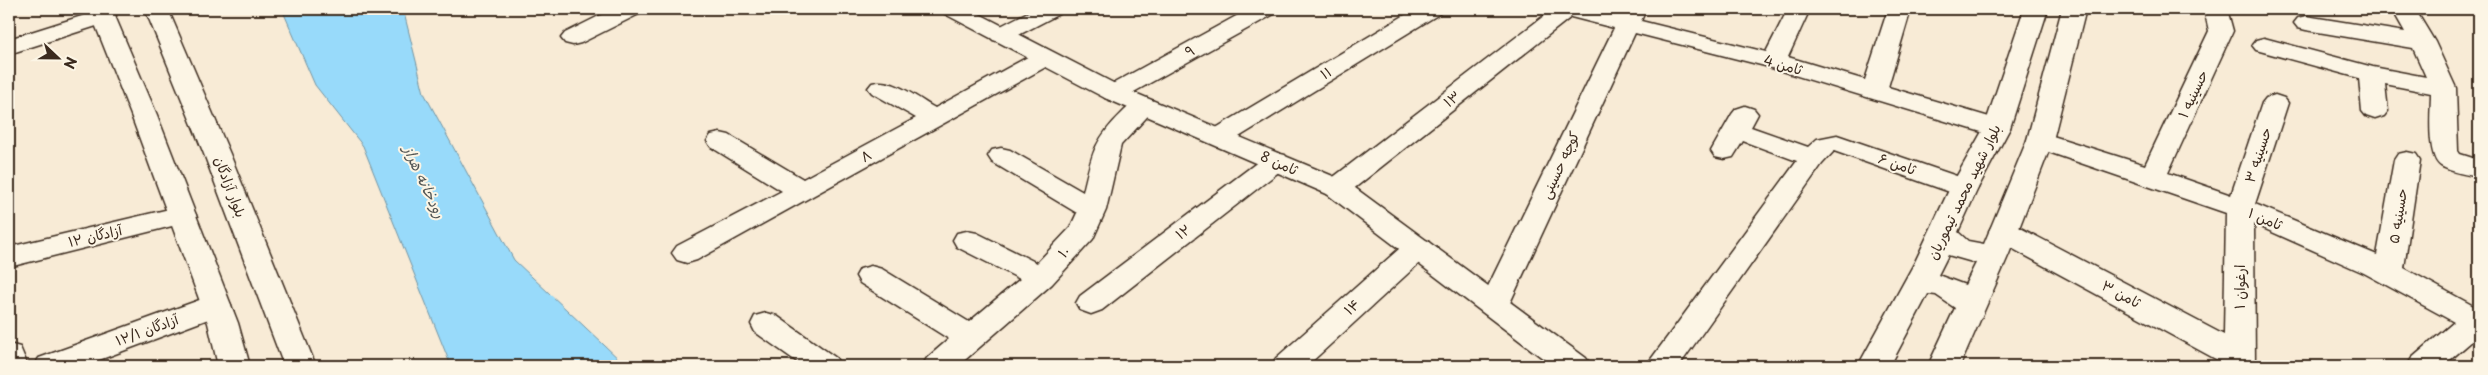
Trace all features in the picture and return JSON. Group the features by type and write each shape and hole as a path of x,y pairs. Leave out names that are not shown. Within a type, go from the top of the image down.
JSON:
{"street":[{"name":"بلوار آزادگان","path":"156,9 217,154 300,366"},
{"path":"573,38 631,9"},
{"name":"ثامن 8","path":"953,9 1114,93 1337,188 1575,366"},
{"path":"1001,35 1052,9"},
{"name":"۹","path":"1114,93 1266,9"},
{"name":"۱۱","path":"1220,137 1431,9"},
{"name":"ثامن 4","path":"1567,9 1630,17 1997,128"},
{"name":"۱۳","path":"1337,188 1567,9"},
{"path":"1774,61 1799,9"},
{"path":"1874,92 1900,9"},
{"name":"بلوار شهید محمد تیموریان","path":"1874,366 1944,232 1964,188 1997,128 2036,9"},
{"path":"1944,366 1999,242 2040,140 2074,9"},
{"name":"حسینیه ۱","path":"2153,176 2221,31 2216,9"},
{"path":"2404,9 2423,42 2443,88 2445,152 2450,160 2479,169"},
{"path":"9,47 102,12 216,305 234,366"},
{"name":"کوچه حسینی","path":"1494,305 1630,17"},
{"path":"2306,23 2423,42"},
{"path":"2264,45 2371,74 2443,88"},
{"name":"۸","path":"687,253 803,192 933,117 1044,58"},
{"path":"2371,74 2375,111"},
{"path":"881,88 933,117"},
{"name":"حسینیه ۳","path":"2240,208 2275,103"},
{"name":"۱۰","path":"938,366 1041,277 1083,232 1092,210 1108,145 1114,135 1144,106"},
{"name":"ثامن ۶","path":"1735,131 1821,150 1964,188"},
{"name":"ثامن ۱","path":"2040,140 2153,176 2240,208 2389,272 2477,322"},
{"path":"720,141 803,192"},
{"path":"1662,366 1821,150"},
{"path":"1001,156 1092,210"},
{"name":"حسینیه ۵","path":"2389,272 2407,160"},
{"name":"۱۲","path":"1091,303 1276,161"},
{"name":"ارغوان ۱","path":"2239,361 2240,208"},
{"name":"آزادگان ۱۲","path":"9,257 182,215"},
{"path":"1944,232 1950,242 1965,251 1999,242"},
{"path":"966,240 1041,277"},
{"name":"ثامن ۳","path":"1999,242 2239,361"},
{"name":"۱۴","path":"1287,366 1418,248"},
{"path":"871,276 970,337"},
{"path":"1917,285 1942,286 1951,289 1972,305"},
{"name":"آزادگان ۱۲/۱","path":"50,366 216,305"},
{"path":"2423,366 2477,322"},
{"path":"766,324 825,366"},
{"path":"9,355 12,366"}],"water":[{"name":"رودخانه هراز","path":"282,9 403,9 424,93 514,260 622,362 623,366 451,366 363,146 315,85"}]}
